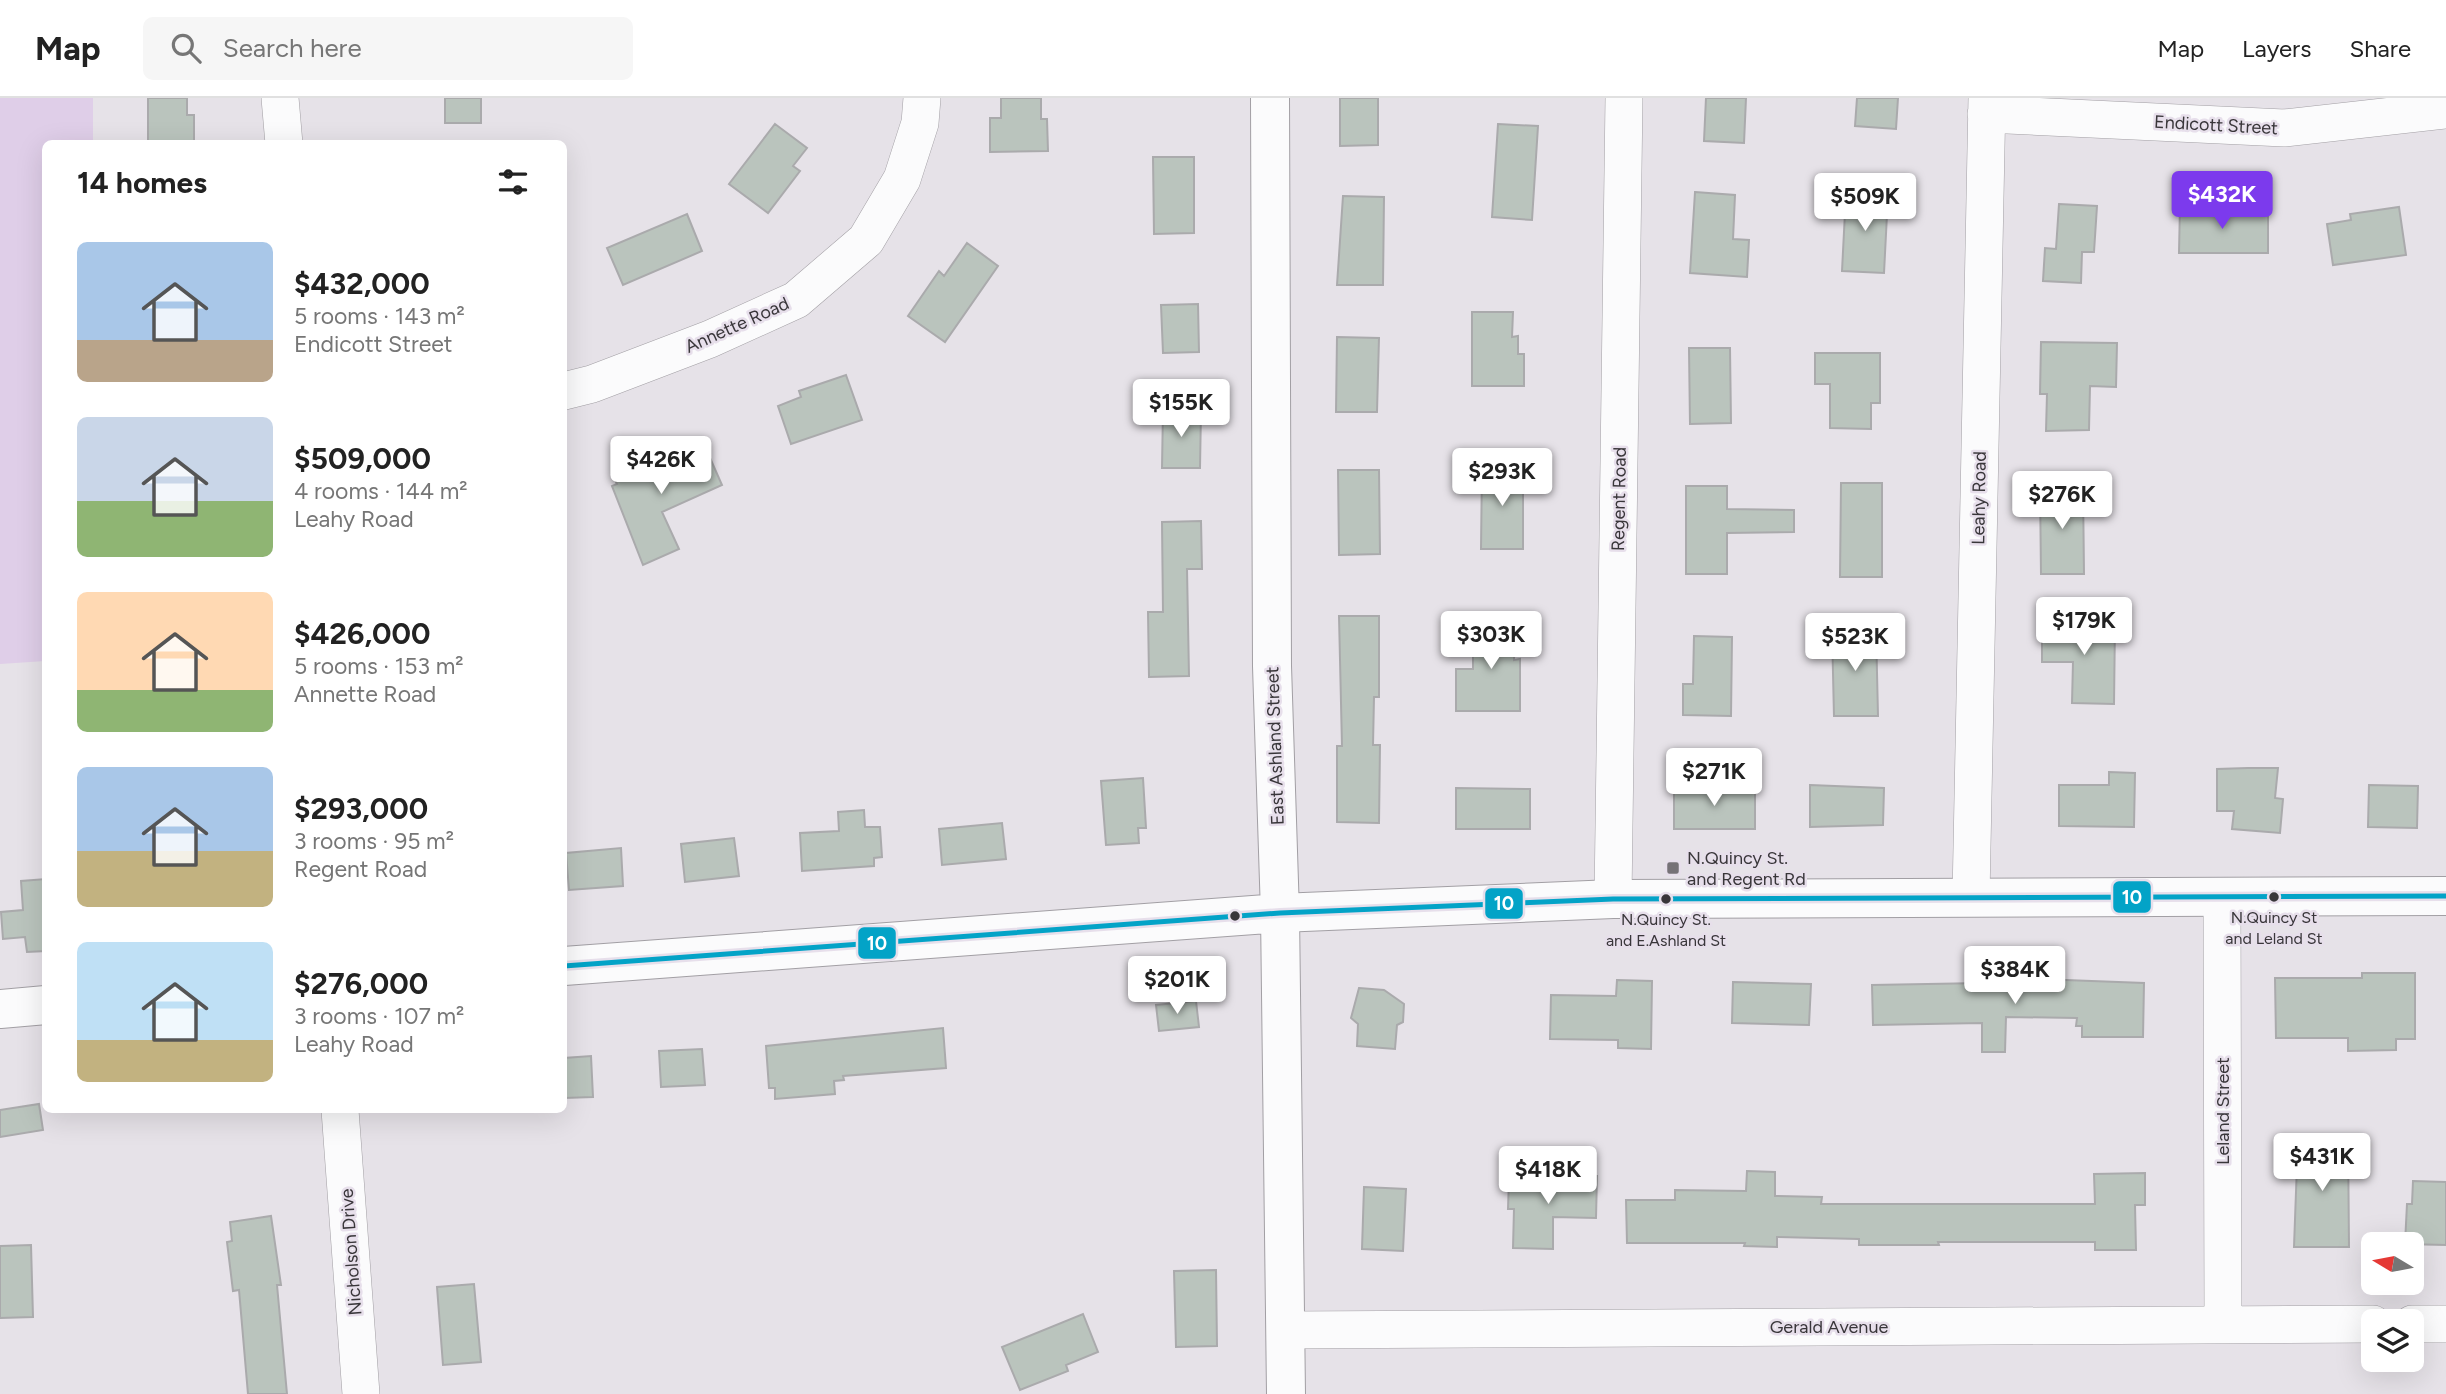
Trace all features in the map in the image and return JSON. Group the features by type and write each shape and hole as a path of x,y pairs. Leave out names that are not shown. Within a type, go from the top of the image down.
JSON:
{"main road":[{"name":"East Ashland Street","path":"1270,98 1272,666 1280,913 1286,1394"},
{"path":"567,966 1280,913 1614,899 2446,896"},
{"path":"0,1009 42,1005"}],"street":[{"path":"280,98 284,140"},
{"name":"Annette Road","path":"567,390 592,384 710,339 796,300 866,240 902,179 920,123 922,98"},
{"name":"Regent Road","path":"1614,899 1624,98"},
{"name":"Endicott Street","path":"1987,106 2284,128 2446,110"},
{"name":"Leahy Road","path":"1971,897 1987,106"},
{"name":"Leland Street","path":"2222,897 2223,1325"},
{"name":"Nicholson Drive","path":"340,1113 361,1394"},
{"name":"Gerald Avenue","path":"1286,1330 2361,1324"},
{"path":"2424,1324 2446,1324"}],"shaded area":[{"path":"0,98 93,98 93,140 42,140 42,661 0,664"}],"building":[{"path":"148,98 187,98 187,115 194,115 194,140 148,140"},
{"path":"445,98 481,98 481,123 445,123"},
{"path":"1001,98 1041,98 1041,119 1047,119 1048,151 990,152 990,118 1001,118"},
{"path":"1340,98 1378,98 1378,145 1340,146"},
{"path":"1706,98 1746,98 1744,143 1704,141"},
{"path":"1857,98 1898,98 1896,129 1855,126"},
{"path":"775,124 807,148 793,166 800,171 768,213 729,184"},
{"path":"1498,124 1538,126 1532,220 1492,217"},
{"path":"1153,157 1194,157 1194,233 1154,234"},
{"path":"1695,192 1735,195 1733,239 1749,240 1747,277 1690,273"},
{"path":"1846,193 1888,195 1884,273 1842,271"},
{"path":"1343,196 1384,197 1383,285 1337,285"},
{"path":"2059,204 2097,206 2094,252 2082,252 2081,283 2043,281 2045,248 2056,249"},
{"path":"2180,206 2231,206 2230,213 2268,213 2268,253 2179,253"},
{"path":"2399,207 2406,255 2333,265 2327,224 2351,220 2350,214"},
{"path":"687,214 702,251 623,285 607,248"},
{"path":"967,243 998,266 945,342 908,316 939,271 944,276"},
{"path":"1198,304 1199,352 1163,353 1161,305"},
{"path":"1472,312 1513,312 1512,337 1518,336 1518,354 1524,354 1524,386 1472,386"},
{"path":"1337,337 1379,338 1377,412 1336,412"},
{"path":"2041,342 2117,343 2116,387 2090,386 2089,430 2046,431 2047,394 2040,394"},
{"path":"1689,348 1730,348 1731,423 1690,424"},
{"path":"1815,353 1880,353 1880,403 1871,403 1871,429 1830,428 1830,384 1815,384"},
{"path":"846,375 862,420 791,444 778,406 801,397 799,391"},
{"path":"1163,410 1201,411 1200,468 1162,468"},
{"path":"703,442 722,485 662,512 679,549 643,565 612,486 617,484 612,474 648,457 651,466"},
{"path":"1482,467 1523,467 1523,549 1481,549"},
{"path":"1338,470 1379,470 1380,554 1339,555"},
{"path":"1841,483 1882,483 1882,577 1840,577"},
{"path":"1686,486 1727,486 1727,509 1794,510 1794,532 1727,533 1727,574 1686,574"},
{"path":"2040,487 2083,487 2084,574 2041,574"},
{"path":"1201,521 1202,569 1187,569 1189,676 1149,677 1148,612 1163,612 1162,522"},
{"path":"1339,616 1379,616 1379,697 1374,697 1373,745 1380,745 1379,823 1337,822 1337,746 1342,746"},
{"path":"1473,622 1515,622 1514,660 1520,659 1520,711 1456,711 1456,669 1473,669"},
{"path":"2042,622 2115,622 2114,704 2072,703 2073,662 2042,662"},
{"path":"1876,629 1878,716 1834,716 1832,630"},
{"path":"1694,636 1732,637 1731,716 1683,715 1683,684 1693,684"},
{"path":"2278,768 2275,798 2283,799 2280,833 2232,829 2234,811 2217,811 2217,769"},
{"path":"2109,772 2135,773 2134,827 2059,826 2059,785 2109,785"},
{"path":"1143,778 1146,828 1138,828 1139,843 1106,845 1101,781"},
{"path":"1810,785 1884,788 1883,825 1810,827"},
{"path":"2369,785 2418,786 2417,828 2368,827"},
{"path":"1674,787 1755,787 1755,829 1674,829"},
{"path":"1456,788 1530,789 1530,829 1456,829"},
{"path":"864,810 865,827 880,827 882,857 874,858 874,866 802,871 800,833 839,831 838,812"},
{"path":"1002,823 1006,859 942,865 939,829"},
{"path":"734,838 739,876 685,882 681,844"},
{"path":"621,848 623,886 569,890 567,853"},
{"path":"42,879 42,951 27,952 25,937 3,939 1,912 23,910 21,881"},
{"path":"2362,973 2415,973 2415,1039 2396,1039 2396,1050 2348,1051 2348,1038 2276,1038 2275,978 2362,978"},
{"path":"1984,977 2144,983 2143,1037 2082,1037 2082,1026 2076,1026 2077,1018 2006,1017 2005,1052 1982,1052 1982,1023 1873,1025 1872,985 1983,983"},
{"path":"1617,980 1652,981 1651,1049 1618,1048 1618,1040 1550,1039 1551,995 1616,996"},
{"path":"1733,982 1811,984 1809,1025 1732,1023"},
{"path":"1359,988 1384,990 1404,1004 1403,1022 1397,1025 1395,1049 1357,1046 1358,1024 1351,1018"},
{"path":"1196,1001 1199,1027 1159,1031 1156,1005"},
{"path":"943,1028 946,1068 843,1076 844,1080 834,1081 835,1094 775,1099 775,1088 769,1088 766,1046"},
{"path":"702,1049 705,1085 661,1087 659,1051"},
{"path":"591,1056 593,1097 567,1098 567,1058"},
{"path":"39,1104 43,1130 0,1137 0,1110"},
{"path":"2298,1137 2348,1137 2349,1247 2294,1247"},
{"path":"1747,1171 1775,1172 1775,1196 1822,1197 1821,1204 2095,1204 2094,1174 2145,1173 2145,1205 2135,1205 2136,1250 2095,1250 2095,1242 1859,1245 1859,1239 1777,1237 1777,1247 1744,1246 1745,1243 1627,1243 1626,1200 1675,1200 1675,1190 1746,1191"},
{"path":"1525,1174 1597,1176 1596,1218 1553,1217 1553,1249 1513,1248 1514,1209 1508,1209 1509,1179 1525,1180"},
{"path":"2413,1181 2446,1182 2446,1245 2424,1244 2424,1232 2406,1232 2407,1204 2412,1204"},
{"path":"1364,1187 1406,1189 1403,1251 1362,1249"},
{"path":"271,1216 281,1285 277,1285 287,1394 248,1394 239,1290 233,1291 227,1242 232,1241 230,1222"},
{"path":"31,1245 33,1317 0,1318 0,1246"},
{"path":"1216,1270 1217,1346 1176,1347 1174,1271"},
{"path":"474,1284 481,1362 443,1365 437,1287"},
{"path":"1083,1314 1098,1352 1066,1365 1068,1371 1020,1390 1002,1347"}],"transit line":[{"name":"10","path":"567,966 1280,913 1613,899 2446,896"}],"place":[{"name":"N.Quincy St. and Regent Rd","path":"1673,868"},
{"name":"N.Quincy St and Leland St","path":"2274,897"},
{"name":"N.Quincy St. and E.Ashland St","path":"1666,899"}]}
